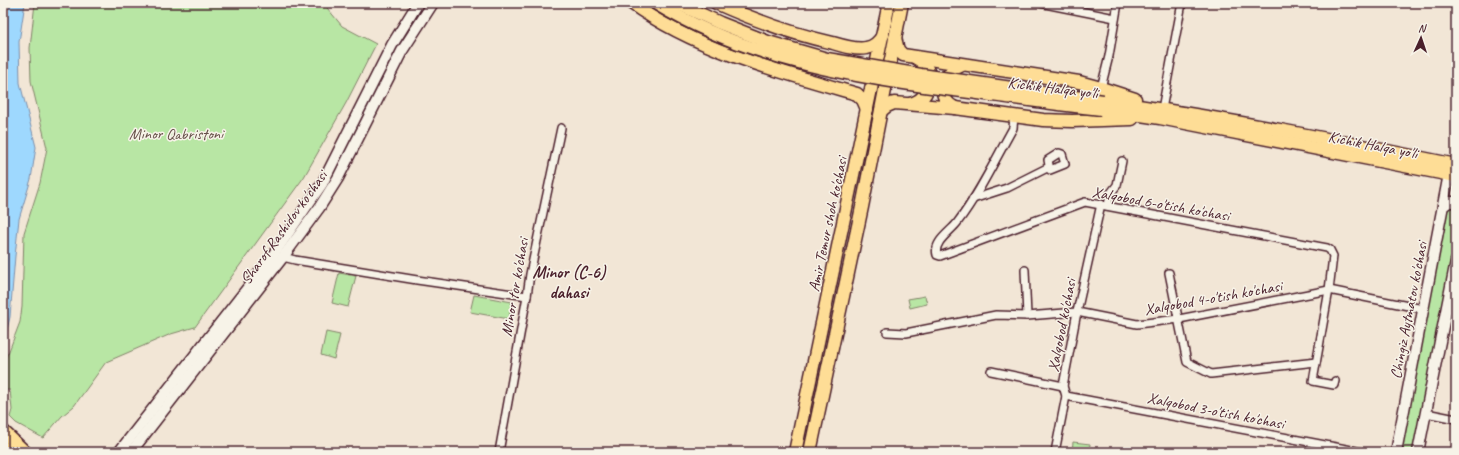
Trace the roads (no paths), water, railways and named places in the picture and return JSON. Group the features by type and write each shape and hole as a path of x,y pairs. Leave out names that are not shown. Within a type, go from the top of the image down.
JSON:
{"main road":[{"name":"Sharof Rashidov ko'chasi","path":"119,452 271,258 311,202 322,184 392,45 418,3"},
{"name":"Sharof Rashidov ko'chasi","path":"131,452 284,257 319,208 334,184 402,51 433,3"},
{"path":"631,3 694,39 743,59 795,77 857,94 867,109"},
{"name":"Kichik Halqa yo'li","path":"655,3 687,20 740,43 811,65 872,78 920,86 1102,105"},
{"name":"Kichik Halqa yo'li","path":"677,3 755,38 788,49 820,57 913,74 1161,114 1455,169"},
{"path":"716,3 751,18 808,37 854,48 865,49 877,43 882,36"},
{"name":"Amir Temur shoh ko'chasi","path":"795,452 889,3"},
{"name":"Amir Temur shoh ko'chasi","path":"810,452 902,3"},
{"path":"795,77 803,76 809,73 816,62 814,48 808,37"},
{"path":"895,38 897,48 901,54 916,58 1101,85 1161,114"},
{"path":"837,89 831,77 832,65 841,54 854,48"},
{"path":"909,104 919,101 924,97 930,83 927,68 921,60 916,58"},
{"path":"955,108 944,100 944,84 946,77 951,71 962,65"},
{"path":"881,111 890,104 909,104 1072,121 1161,114"},
{"name":"Chingiz Aytmatov ko'chasi","path":"1396,452 1443,206 1455,169"},
{"path":"1443,206 1449,202 1456,202"},
{"path":"839,246 853,248"},
{"path":"1418,452 1450,305 1456,261"},
{"path":"3,431 25,452"},
{"path":"3,447 9,452"}],"street":[{"path":"1040,3 1115,18"},
{"path":"1101,85 1109,56 1118,3"},
{"path":"1161,114 1182,3"},
{"path":"973,199 1013,128 1014,116"},
{"name":"Minor tor ko'chasi","path":"499,452 528,296 530,274 561,128"},
{"name":"Xalqobod ko'chasi","path":"1055,452 1066,396 1063,386 1077,312 1105,205 1110,194 1117,185 1122,161"},
{"path":"973,199 1007,188 1049,167"},
{"name":"Xalqobod 6-o'tish ko'chasi","path":"973,199 957,223 938,243 936,252 937,255 940,256 1085,202 1327,248 1332,252 1333,256 1328,290"},
{"path":"284,257 417,280 528,296"},
{"path":"1025,270 1027,316"},
{"path":"1169,273 1187,362 1208,374 1316,362"},
{"path":"1328,290 1313,381 1334,385 1335,381"},
{"name":"Xalqobod 4-o'tish ko'chasi","path":"887,332 906,333 996,315 1027,316 1077,312 1137,324 1179,319 1328,290 1423,309"},
{"path":"991,371 1063,386"},
{"name":"Xalqobod 3-o'tish ko'chasi","path":"1066,396 1362,452"},
{"path":"1426,413 1456,419"}],"water":[{"path":"3,3 25,3 19,42 20,83 36,147 31,179 19,219 10,317 3,341"}],"district":[{"name":"Minor (C-6) dahasi","path":"569,282"}],"park label":[{"name":"Minor Qabristoni","path":"176,133"}]}
